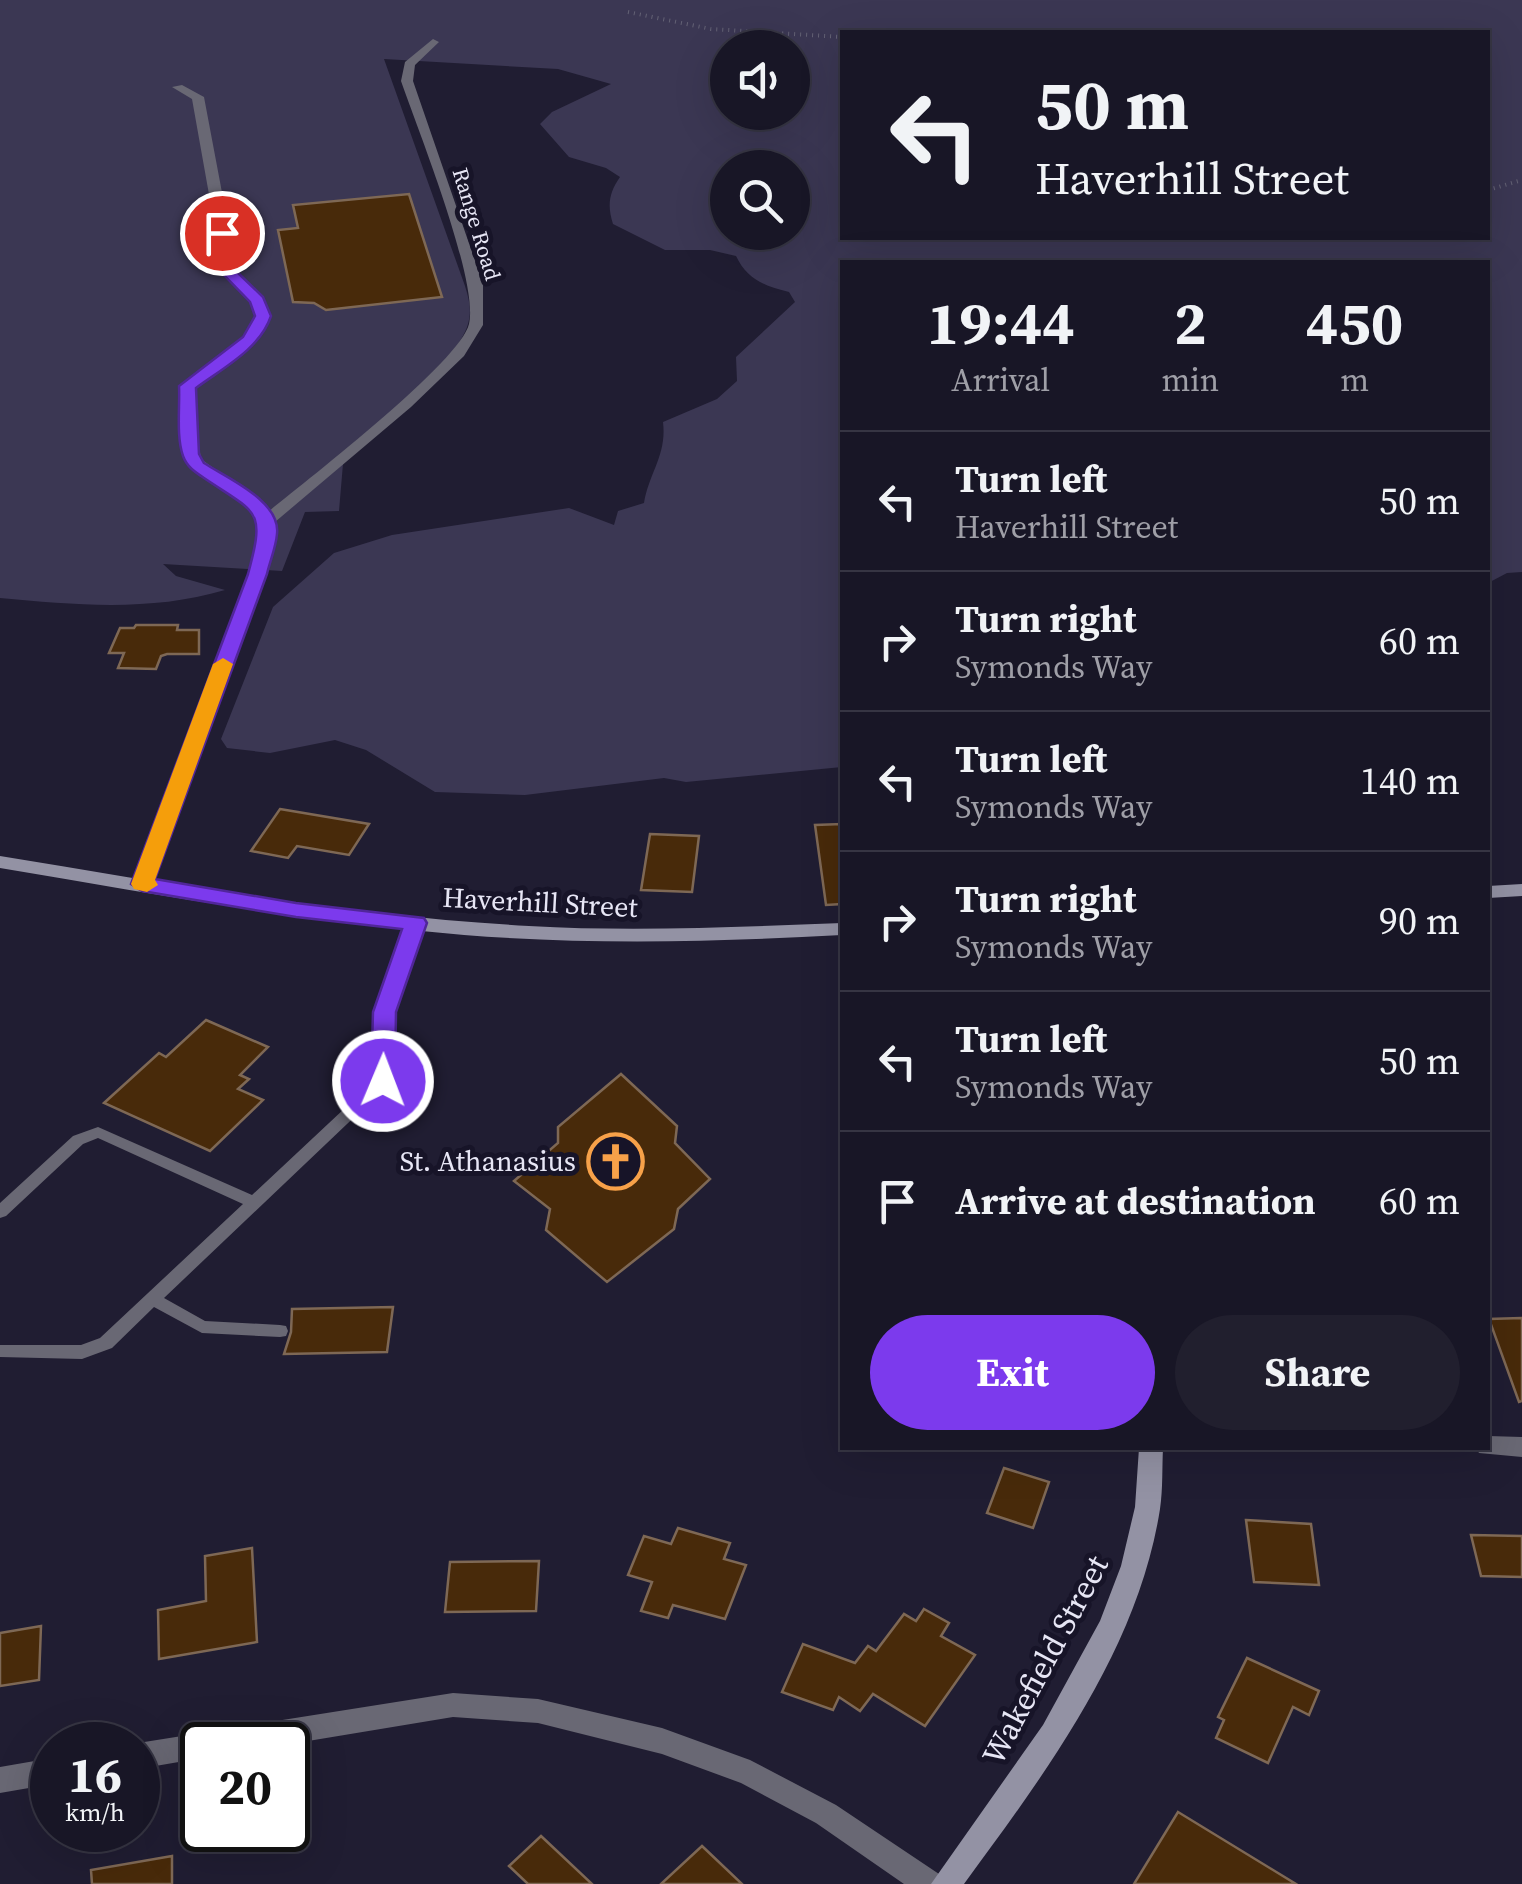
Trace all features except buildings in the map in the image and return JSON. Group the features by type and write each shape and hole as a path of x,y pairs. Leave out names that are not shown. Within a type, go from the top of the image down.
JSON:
{"street":[{"name":"Range Road","path":"268,521 448,364 476,325 476,284 408,81 409,64 433,42"},
{"path":"142,884 267,546 268,521 256,505 197,466 191,454 188,386 249,340 263,316 257,300 230,273 198,97 178,87"},
{"name":"Haverhill Street","path":"0,862 296,910 416,923 582,934 840,929"},
{"path":"1490,892 1522,890"},
{"path":"1490,1446 1522,1446"},
{"name":"Wakefield Street","path":"946,1884 1021,1783 1119,1609 1144,1534 1151,1450"},
{"path":"160,1752 453,1705 538,1711 632,1732 750,1772 826,1814 929,1884"},
{"path":"0,1780 30,1775"}],"lane":[{"path":"0,1351 89,1351 106,1343 383,1081 384,1012 416,923"},
{"path":"0,1212 78,1140 98,1132 255,1202"},
{"path":"153,1299 202,1327 280,1331"}],"path":[{"path":"628,12 711,29 840,37"},
{"path":"1490,189 1522,180"}],"shaded area":[{"path":"0,0 1522,0 1522,572 1507,573 1490,582 1490,260 840,260 840,767 686,782 664,778 525,795 435,792 366,750 335,740 270,753 227,748 221,739 273,607 334,553 392,535 569,508 614,525 618,511 644,503 660,454 663,422 717,399 737,381 736,357 795,302 789,292 751,276 736,256 710,250 665,250 613,224 610,199 620,177 606,168 569,157 540,124 552,112 611,84 558,69 384,59 469,300 468,324 461,340 432,374 344,452 339,511 305,512 282,571 163,564 176,576 225,590 141,604 0,598"}],"slow traffic":[{"path":"147,885 142,884 223,664"}],"place":[{"name":"St. Athanasius","path":"615,1161"}],"route":[{"path":"222,233 230,273 257,300 262,325 249,340 188,386 185,396 191,454 197,466 262,512 268,521 267,546 142,884 296,910 416,923 384,1012 383,1081"}]}
